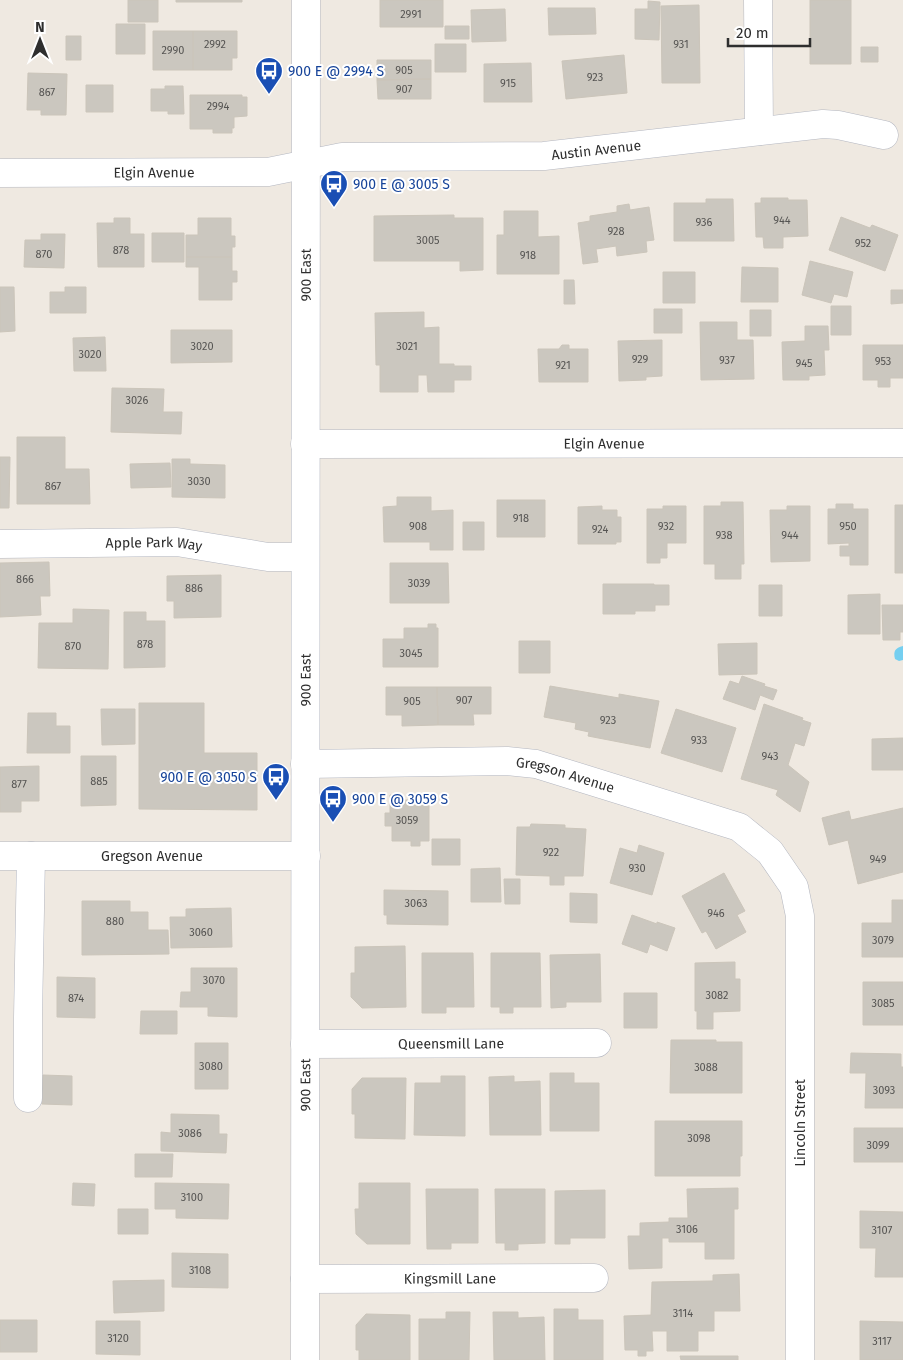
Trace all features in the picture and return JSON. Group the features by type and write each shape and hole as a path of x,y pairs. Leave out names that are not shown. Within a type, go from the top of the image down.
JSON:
{"street":[{"name":"900 East","path":"305,1360 306,0"},
{"path":"758,0 759,131"},
{"name":"Austin Avenue","path":"306,164 342,157 550,156 823,124 838,125 884,135"},
{"name":"Elgin Avenue","path":"0,173 268,172 306,164"},
{"name":"Elgin Avenue","path":"305,444 903,442"},
{"name":"Apple Park Way","path":"0,544 177,542 268,557 305,558"},
{"name":"Gregson Avenue","path":"305,764 507,761 536,764 739,827 770,852 794,887"},
{"name":"Gregson Avenue","path":"0,856 306,856"},
{"path":"28,1098 31,856"},
{"name":"Lincoln Street","path":"794,887 800,916 800,1360"},
{"name":"Queensmill Lane","path":"305,1044 597,1043"},
{"name":"Kingsmill Lane","path":"305,1279 594,1278"}],"water":[{"path":"903,646 903,660 899,661 895,659 894,654 896,649"}],"building":[{"path":"128,0 158,0 158,22 128,22"},
{"path":"176,0 242,0 242,2 176,2"},
{"path":"380,0 443,0 443,27 380,27"},
{"path":"810,0 851,0 851,64 810,64"},
{"path":"648,1 660,2 659,40 635,39 635,9 648,9"},
{"path":"699,5 700,83 662,83 661,6"},
{"path":"548,8 595,8 596,34 549,35"},
{"path":"505,9 506,41 472,42 471,10"},
{"path":"116,24 145,24 145,54 116,54"},
{"path":"445,26 469,26 469,39 445,39"},
{"path":"153,31 193,31 193,70 153,70"},
{"path":"193,31 237,31 237,58 232,58 232,70 193,70"},
{"path":"66,36 81,36 81,60 66,60"},
{"path":"435,44 466,44 466,72 435,72"},
{"path":"861,47 878,47 878,62 861,62"},
{"path":"624,55 627,93 566,99 562,61"},
{"path":"377,60 431,60 431,79 377,80"},
{"path":"531,63 532,102 484,102 484,64"},
{"path":"28,73 67,74 66,115 41,115 41,110 27,110"},
{"path":"431,79 431,99 378,99 377,80"},
{"path":"86,85 113,85 113,112 86,112"},
{"path":"165,86 183,86 184,114 168,114 168,111 151,111 151,89 165,89"},
{"path":"190,95 242,95 242,97 247,97 247,116 234,117 232,133 213,133 213,129 190,129"},
{"path":"761,198 807,200 808,236 783,237 783,248 764,248 763,237 756,237 755,203 761,203"},
{"path":"706,199 733,199 734,241 674,241 674,203 706,203"},
{"path":"629,204 630,210 649,207 654,240 646,241 647,252 617,256 616,246 596,249 598,262 583,264 578,223 590,221 590,216 617,212 617,206"},
{"path":"504,211 538,211 538,237 559,236 559,274 497,274 497,235 504,235"},
{"path":"454,215 454,218 483,218 483,270 460,271 460,261 374,261 374,216"},
{"path":"841,217 870,228 872,225 898,235 885,271 829,250"},
{"path":"114,218 130,218 130,234 144,234 144,267 98,267 97,223 114,223"},
{"path":"198,218 231,218 231,236 235,236 235,247 232,247 232,257 186,257 186,235 198,235"},
{"path":"152,233 184,233 184,262 152,262"},
{"path":"41,234 65,234 64,268 24,267 25,240 41,240"},
{"path":"186,257 232,257 232,271 237,271 237,282 232,282 232,300 199,300 199,267 186,267"},
{"path":"810,261 853,272 847,297 834,294 831,303 802,295"},
{"path":"742,267 778,268 778,302 741,302"},
{"path":"663,272 695,272 695,303 663,303"},
{"path":"564,280 574,280 575,304 564,304"},
{"path":"0,287 14,287 15,331 0,332"},
{"path":"65,287 86,287 86,313 50,313 50,292 65,292"},
{"path":"891,290 903,290 903,303 891,304"},
{"path":"831,306 851,306 851,335 831,335"},
{"path":"654,309 682,309 682,333 654,333"},
{"path":"750,310 771,310 771,336 750,336"},
{"path":"424,312 424,328 439,327 439,364 471,366 471,380 454,380 454,392 428,392 427,375 418,375 418,392 380,392 380,365 376,365 375,313"},
{"path":"700,322 737,322 737,340 753,340 754,379 701,380"},
{"path":"805,326 828,326 829,350 824,350 825,375 809,376 809,380 783,380 782,342 805,341"},
{"path":"171,330 232,330 232,362 171,363"},
{"path":"105,337 106,371 74,371 73,338"},
{"path":"662,340 662,376 646,377 646,380 619,381 618,341"},
{"path":"562,345 569,345 569,349 588,349 588,382 539,382 538,349 559,349"},
{"path":"863,345 903,345 903,378 890,378 890,387 878,387 878,380 863,380"},
{"path":"112,388 164,389 163,412 182,412 181,434 111,432"},
{"path":"17,437 65,437 65,469 89,469 90,504 17,504"},
{"path":"0,457 10,457 9,508 0,508"},
{"path":"172,459 190,459 190,464 225,465 225,498 172,497"},
{"path":"170,463 171,487 131,488 130,464"},
{"path":"397,497 431,497 431,511 453,510 453,550 430,550 430,542 384,542 383,507 397,506"},
{"path":"497,500 545,500 545,537 497,537"},
{"path":"721,502 743,502 744,564 741,564 741,579 715,579 715,564 704,564 704,506 721,506"},
{"path":"836,504 853,504 853,509 868,509 868,565 850,565 850,556 840,556 840,546 849,546 849,543 828,544 828,509 836,509"},
{"path":"895,505 903,505 903,573 895,573"},
{"path":"602,506 602,510 617,510 617,517 621,517 621,542 616,542 616,544 578,544 578,507"},
{"path":"663,506 686,506 686,543 667,543 667,558 660,558 660,563 647,563 647,509 663,509"},
{"path":"787,506 810,506 810,561 771,562 770,510 787,510"},
{"path":"463,522 484,522 484,550 463,550"},
{"path":"49,562 50,596 40,596 41,615 0,617 0,563"},
{"path":"390,563 448,563 449,603 390,603"},
{"path":"221,575 221,617 174,618 174,601 167,601 167,576"},
{"path":"603,584 669,585 669,605 655,605 655,611 635,611 635,614 603,614"},
{"path":"759,585 782,585 782,616 759,616"},
{"path":"880,594 880,634 848,634 848,595"},
{"path":"882,605 903,605 903,632 900,632 900,640 883,640"},
{"path":"73,609 109,610 108,669 38,668 39,623 73,623"},
{"path":"124,612 146,612 146,621 165,621 165,667 124,668"},
{"path":"428,624 436,624 436,628 438,628 438,667 383,667 383,639 404,639 404,628 428,628"},
{"path":"519,641 550,641 550,673 519,673"},
{"path":"757,643 757,674 719,675 718,644"},
{"path":"742,676 777,690 773,700 760,695 755,710 723,699 730,681 739,684"},
{"path":"550,686 619,698 619,694 659,701 650,748 588,736 589,732 575,729 576,723 544,717"},
{"path":"386,687 437,687 438,725 402,726 402,715 386,715"},
{"path":"437,687 491,687 491,714 473,714 474,725 438,725"},
{"path":"139,703 204,703 204,753 257,753 257,810 139,809"},
{"path":"764,704 803,718 802,720 811,723 804,746 795,743 788,765 809,782 800,812 776,795 778,790 741,779"},
{"path":"101,709 135,709 135,744 102,745"},
{"path":"676,709 736,728 722,772 661,753"},
{"path":"28,713 56,713 56,726 70,726 70,753 27,753"},
{"path":"903,738 903,770 872,770 872,739"},
{"path":"81,756 116,756 116,805 81,806"},
{"path":"39,766 39,801 21,801 21,812 0,812 0,767"},
{"path":"390,795 395,795 395,800 429,800 429,841 420,841 420,846 411,846 411,841 392,841 392,826 385,826 385,813 390,813"},
{"path":"903,808 903,872 858,884 848,840 829,845 822,818 849,811 851,820"},
{"path":"531,824 565,825 565,828 586,829 583,876 564,876 564,885 550,885 550,876 516,875 517,827 530,827"},
{"path":"432,839 460,839 460,865 432,865"},
{"path":"639,845 664,853 652,895 610,883 620,848 637,853"},
{"path":"500,868 501,902 471,902 471,869"},
{"path":"724,873 745,911 737,915 746,932 716,949 706,931 702,933 682,896"},
{"path":"504,879 520,879 520,904 505,904"},
{"path":"384,890 448,891 448,925 387,924 387,915 384,915"},
{"path":"570,893 597,894 597,923 570,922"},
{"path":"892,900 903,900 903,957 862,957 862,923 892,923"},
{"path":"82,901 130,901 130,912 148,912 148,930 168,930 169,954 82,955"},
{"path":"231,908 232,947 171,948 170,917 186,917 186,909"},
{"path":"632,915 675,928 667,951 650,944 647,953 622,944"},
{"path":"405,946 406,1007 362,1008 351,997 351,973 355,973 355,947"},
{"path":"422,953 473,953 474,1007 446,1007 446,1013 422,1013"},
{"path":"491,953 540,953 541,1007 513,1007 513,1013 500,1013 500,1007 491,1007"},
{"path":"600,954 601,1002 566,1002 566,1007 551,1008 550,955"},
{"path":"735,962 735,979 740,979 740,1011 713,1012 713,1029 697,1029 695,963"},
{"path":"191,968 237,968 237,1017 208,1016 208,1007 180,1007 181,992 191,992"},
{"path":"57,977 95,978 95,1018 57,1017"},
{"path":"863,982 903,982 903,1025 863,1025"},
{"path":"624,993 657,993 657,1028 624,1028"},
{"path":"141,1011 177,1011 177,1034 140,1034"},
{"path":"671,1040 742,1042 742,1093 670,1093"},
{"path":"195,1043 228,1043 228,1089 195,1089"},
{"path":"851,1053 901,1054 901,1067 903,1067 903,1108 865,1108 866,1073 850,1073"},
{"path":"550,1073 574,1073 574,1083 599,1083 599,1131 550,1131"},
{"path":"43,1075 72,1076 72,1105 42,1104"},
{"path":"441,1076 465,1076 465,1136 414,1135 415,1083 441,1083"},
{"path":"514,1076 514,1082 540,1081 541,1135 490,1135 489,1077"},
{"path":"362,1078 406,1078 405,1139 355,1138 355,1114 352,1114 352,1089"},
{"path":"171,1114 219,1115 219,1134 227,1134 226,1153 161,1151 161,1132 171,1133"},
{"path":"655,1121 742,1121 740,1176 655,1176"},
{"path":"854,1128 903,1128 903,1162 854,1162"},
{"path":"135,1154 173,1154 172,1177 135,1177"},
{"path":"73,1183 95,1184 94,1206 72,1205"},
{"path":"155,1183 229,1184 228,1219 176,1218 176,1209 155,1209"},
{"path":"359,1183 410,1183 410,1244 367,1244 356,1234 355,1209 359,1209"},
{"path":"738,1188 738,1209 734,1209 734,1259 705,1259 705,1242 669,1242 669,1238 662,1238 662,1268 629,1269 628,1236 640,1236 640,1223 669,1222 669,1218 688,1218 687,1189"},
{"path":"426,1189 478,1189 478,1243 451,1243 451,1249 427,1249"},
{"path":"495,1189 545,1189 545,1243 518,1244 518,1250 505,1250 505,1243 496,1243"},
{"path":"605,1190 605,1238 570,1238 570,1244 555,1244 555,1191"},
{"path":"118,1209 148,1209 148,1234 118,1234"},
{"path":"860,1211 903,1212 903,1277 875,1277 876,1248 860,1248"},
{"path":"172,1253 228,1254 228,1288 172,1287"},
{"path":"739,1274 740,1311 714,1311 714,1331 698,1331 698,1351 667,1351 667,1331 652,1331 653,1351 646,1351 646,1356 638,1356 638,1350 625,1350 624,1316 651,1315 652,1282 713,1281 713,1275"},
{"path":"164,1280 164,1311 114,1313 113,1281"},
{"path":"554,1309 578,1309 578,1320 603,1320 603,1360 554,1360"},
{"path":"446,1312 470,1312 469,1360 419,1360 419,1319 446,1319"},
{"path":"493,1312 518,1312 518,1318 544,1317 545,1360 494,1360"},
{"path":"366,1314 410,1315 410,1360 359,1360 359,1350 356,1350 356,1325"},
{"path":"0,1320 37,1320 37,1352 0,1352"},
{"path":"96,1321 140,1321 140,1355 96,1354"},
{"path":"860,1321 903,1322 903,1360 860,1360"},
{"path":"680,1356 738,1356 738,1360 681,1360"}],"place":[{"name":"900 E @ 2994 S","path":"269,95"},
{"name":"900 E @ 3005 S","path":"334,208"},
{"name":"900 E @ 3050 S","path":"276,801"},
{"name":"900 E @ 3059 S","path":"333,823"}]}
